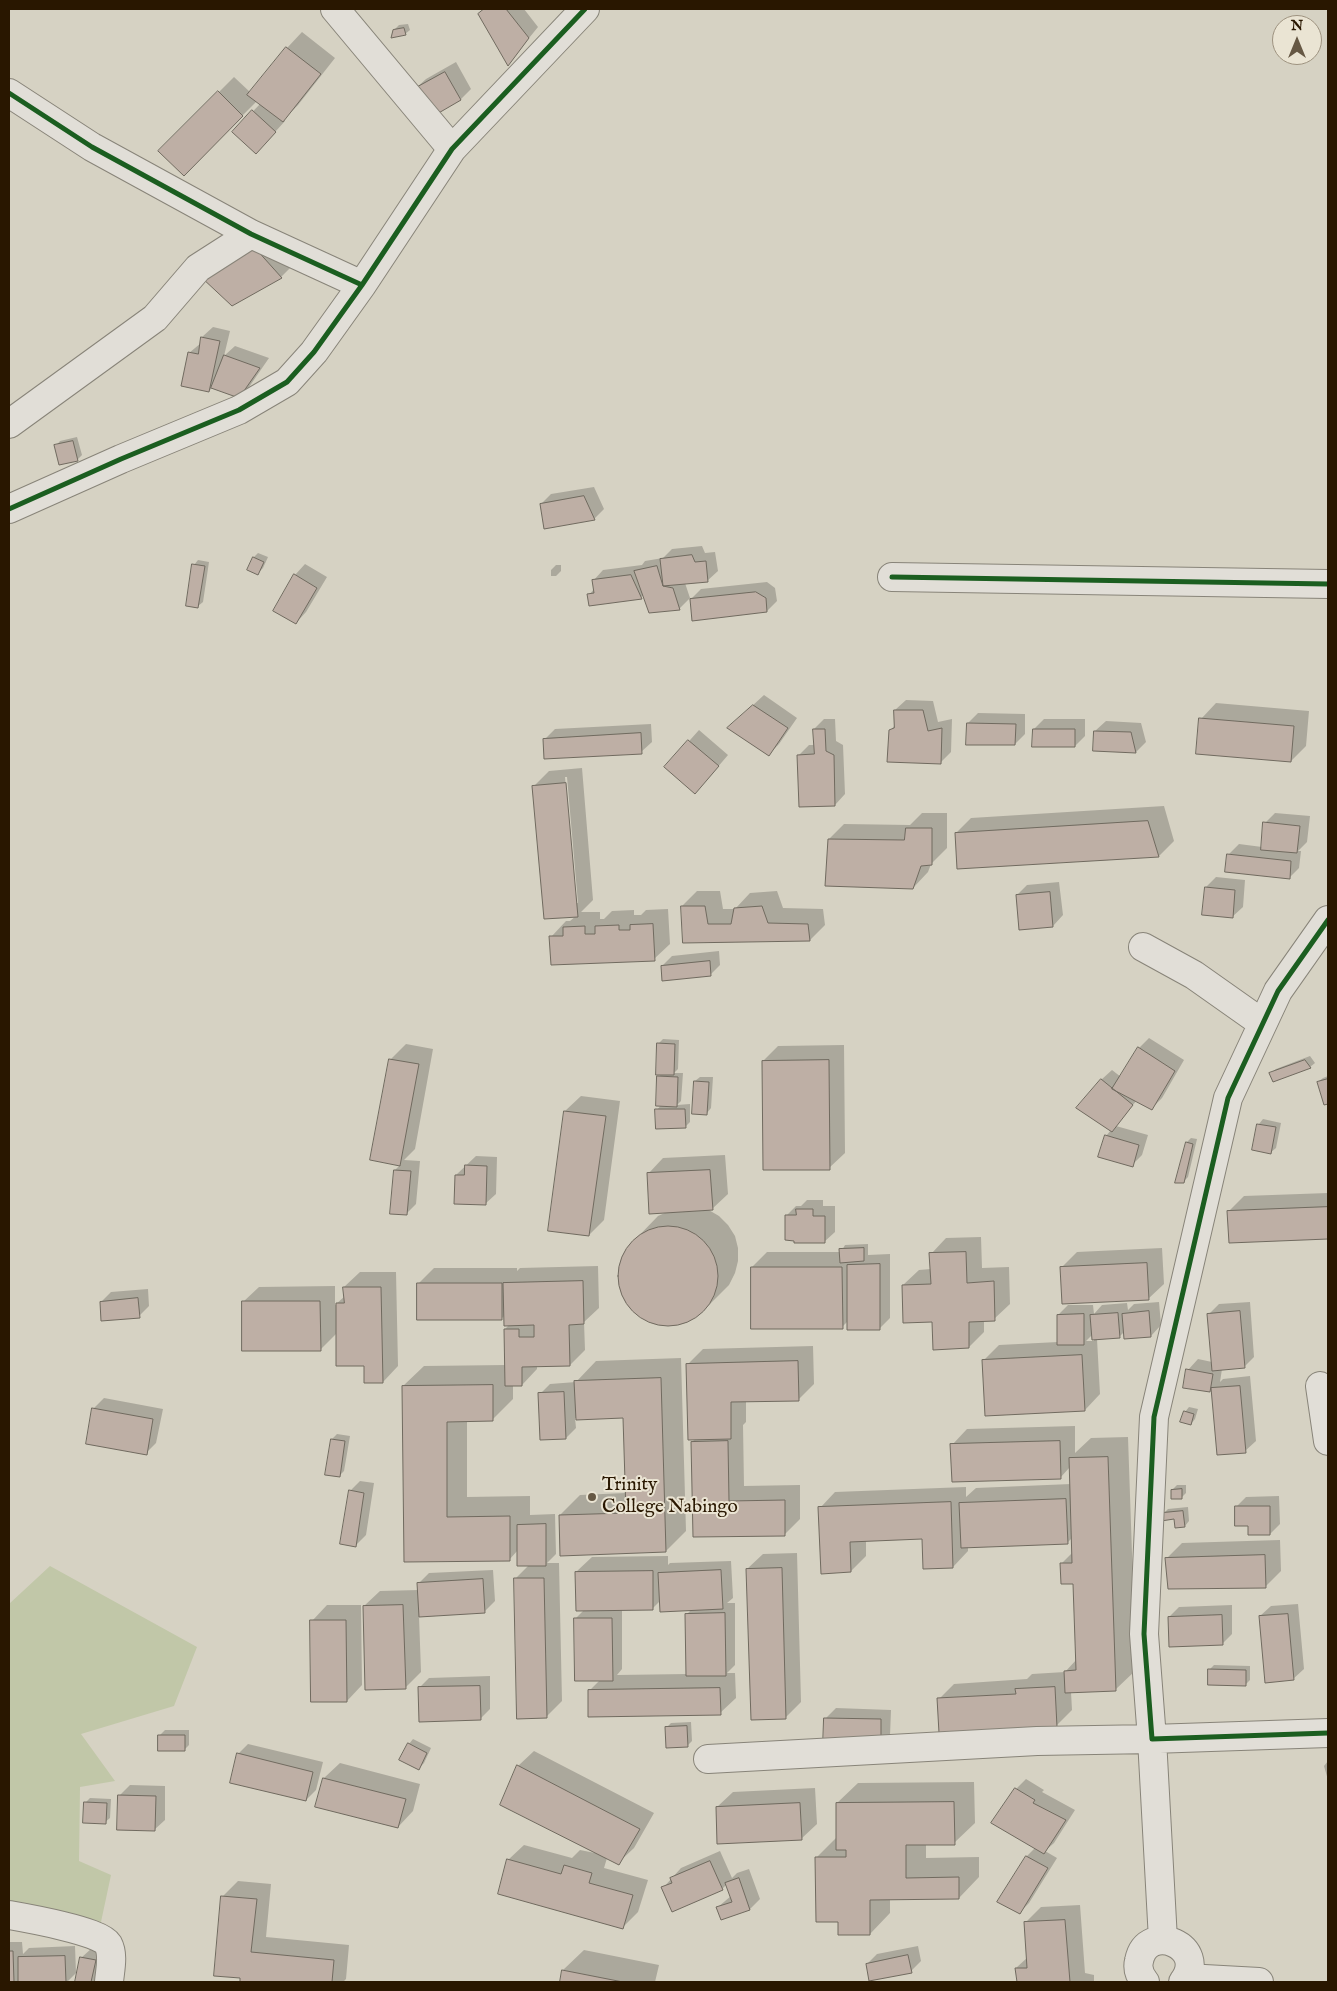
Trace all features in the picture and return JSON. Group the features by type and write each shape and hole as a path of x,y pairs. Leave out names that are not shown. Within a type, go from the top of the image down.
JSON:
{"street":[{"path":"335,9 452,149"},
{"path":"9,509 121,459 239,410 287,382 314,352 362,285 452,149 585,9"},
{"path":"9,93 92,147 251,234 362,285"},
{"path":"9,424 155,318 198,268 251,234"},
{"path":"892,577 1328,584"},
{"path":"1163,1940 1144,1634 1154,1417 1228,1098 1278,991 1328,920"},
{"path":"1143,947 1194,975 1262,1024"},
{"path":"1320,1386 1328,1441"},
{"path":"708,1759 1037,1741 1152,1739 1328,1732"},
{"path":"9,1915 49,1923 103,1939 107,1942 112,1953 109,1982"},
{"path":"1142,1982 1139,1973 1139,1958 1148,1945 1155,1941 1163,1940 1172,1941 1186,1952 1189,1960 1189,1970 1185,1980 1259,1982"}],"green space":[{"path":"50,1566 197,1647 174,1706 81,1734 115,1781 80,1787 79,1861 111,1875 98,1936 9,1906 9,1604"}],"building":[{"path":"484,9 506,9 529,38 508,66 478,14"},
{"path":"404,28 406,35 391,38 393,30"},
{"path":"286,47 321,74 283,122 247,95"},
{"path":"445,72 461,100 430,118 414,89"},
{"path":"218,91 243,116 184,176 158,151"},
{"path":"252,110 276,132 256,154 232,132"},
{"path":"255,248 282,278 232,306 201,277"},
{"path":"201,337 220,341 209,392 181,386 188,352 198,354"},
{"path":"224,355 260,368 239,398 211,388"},
{"path":"73,441 78,461 59,465 54,445"},
{"path":"584,496 595,520 544,529 540,504"},
{"path":"692,555 695,562 706,561 708,582 663,586 660,559"},
{"path":"253,557 264,562 258,575 247,570"},
{"path":"192,564 205,566 198,608 186,606"},
{"path":"657,566 663,586 673,588 680,610 649,613 634,571"},
{"path":"294,574 317,588 296,624 273,611"},
{"path":"631,575 642,599 589,606 587,594 594,593 592,580"},
{"path":"756,592 766,598 767,612 692,621 690,599"},
{"path":"753,705 788,728 769,756 727,728"},
{"path":"894,710 923,710 928,731 942,728 941,764 887,762 889,730 894,728"},
{"path":"1199,718 1294,726 1291,762 1196,754"},
{"path":"967,723 1016,724 1015,745 966,745"},
{"path":"813,729 825,729 826,751 834,755 835,806 799,807 797,755 814,754"},
{"path":"1033,729 1075,729 1075,747 1032,747"},
{"path":"1094,731 1131,732 1136,753 1093,751"},
{"path":"641,733 642,754 544,759 543,739"},
{"path":"688,740 719,766 695,794 664,767"},
{"path":"566,783 578,917 544,919 532,786"},
{"path":"1148,821 1159,857 957,869 955,833"},
{"path":"1263,822 1300,826 1297,853 1261,850"},
{"path":"906,828 932,828 932,865 921,866 913,889 825,886 828,839 904,840"},
{"path":"1227,854 1291,861 1290,879 1225,872"},
{"path":"1205,887 1235,890 1233,918 1202,915"},
{"path":"1050,892 1053,927 1019,930 1016,895"},
{"path":"681,906 705,906 708,924 731,924 734,908 762,906 768,923 808,924 810,941 683,943"},
{"path":"653,924 655,961 551,965 549,936 563,936 563,927 585,926 585,934 595,934 595,926 619,925 619,930 630,930 630,925"},
{"path":"710,961 711,976 662,981 661,966"},
{"path":"657,1043 675,1044 674,1075 656,1075"},
{"path":"1138,1047 1175,1071 1152,1110 1112,1089"},
{"path":"389,1059 419,1064 400,1166 370,1160"},
{"path":"829,1060 830,1170 763,1170 762,1061"},
{"path":"1305,1060 1311,1068 1273,1082 1269,1073"},
{"path":"657,1076 678,1077 677,1107 656,1106"},
{"path":"1101,1079 1133,1105 1112,1132 1076,1108"},
{"path":"1328,1079 1328,1104 1324,1105 1317,1082"},
{"path":"694,1081 709,1082 707,1115 692,1114"},
{"path":"655,1109 685,1109 686,1128 656,1129"},
{"path":"564,1111 606,1116 589,1236 548,1231"},
{"path":"1257,1124 1276,1127 1271,1154 1252,1150"},
{"path":"1105,1135 1139,1145 1133,1167 1098,1157"},
{"path":"1186,1142 1193,1144 1184,1183 1175,1183"},
{"path":"465,1165 487,1166 486,1205 454,1204 455,1175 464,1175"},
{"path":"394,1170 411,1171 407,1215 390,1214"},
{"path":"710,1170 713,1210 649,1214 647,1173"},
{"path":"1328,1207 1328,1239 1229,1243 1227,1211"},
{"path":"796,1209 813,1209 813,1216 825,1216 825,1243 794,1243 794,1241 785,1240 785,1215 796,1215"},
{"path":"668,1226 687,1230 704,1240 714,1257 718,1276 714,1295 704,1312 687,1322 668,1326 649,1322 632,1312 622,1295 618,1276 622,1257 632,1240 649,1230"},
{"path":"864,1248 864,1261 840,1263 839,1249"},
{"path":"966,1252 967,1283 994,1281 995,1321 969,1322 969,1348 933,1350 932,1322 903,1323 902,1285 931,1284 929,1253"},
{"path":"1147,1263 1149,1300 1062,1304 1060,1267"},
{"path":"880,1264 880,1330 847,1330 847,1265"},
{"path":"751,1267 842,1267 843,1329 751,1329"},
{"path":"583,1281 584,1324 569,1325 570,1366 522,1367 522,1386 505,1386 504,1329 519,1329 519,1337 534,1337 534,1325 504,1326 503,1283"},
{"path":"417,1283 502,1283 502,1320 417,1320"},
{"path":"343,1287 381,1287 383,1383 364,1383 364,1366 336,1366 336,1303 344,1303"},
{"path":"138,1298 140,1318 101,1321 100,1302"},
{"path":"242,1301 320,1301 321,1351 242,1351"},
{"path":"1149,1311 1151,1337 1124,1339 1122,1314"},
{"path":"1240,1311 1245,1368 1212,1371 1207,1314"},
{"path":"1118,1313 1120,1338 1092,1340 1090,1315"},
{"path":"1084,1314 1084,1345 1057,1345 1057,1315"},
{"path":"1082,1355 1085,1411 985,1416 982,1360"},
{"path":"798,1361 799,1401 731,1402 731,1439 688,1440 686,1364"},
{"path":"1186,1369 1213,1374 1210,1392 1183,1388"},
{"path":"661,1378 666,1552 560,1556 559,1515 626,1513 623,1418 576,1420 574,1381"},
{"path":"493,1385 493,1421 447,1422 447,1517 510,1516 510,1561 404,1562 402,1386"},
{"path":"1240,1386 1246,1453 1217,1455 1211,1388"},
{"path":"564,1392 566,1439 540,1440 538,1393"},
{"path":"92,1408 153,1419 147,1455 86,1444"},
{"path":"1184,1411 1194,1414 1191,1425 1180,1422"},
{"path":"331,1439 345,1441 340,1477 325,1475"},
{"path":"728,1441 729,1501 785,1500 785,1536 693,1537 691,1442"},
{"path":"1060,1441 1061,1479 952,1482 950,1444"},
{"path":"1108,1457 1116,1691 1065,1693 1064,1671 1076,1670 1073,1584 1061,1584 1060,1563 1072,1563 1069,1458"},
{"path":"1182,1489 1182,1499 1171,1499 1171,1490"},
{"path":"349,1490 364,1493 356,1547 340,1544"},
{"path":"1066,1499 1068,1544 961,1548 959,1503"},
{"path":"951,1502 953,1568 923,1569 922,1539 850,1542 851,1572 821,1574 818,1507"},
{"path":"1235,1506 1270,1506 1270,1535 1248,1535 1248,1526 1235,1526"},
{"path":"1183,1511 1185,1527 1175,1528 1174,1519 1161,1521 1162,1513"},
{"path":"546,1524 546,1566 517,1566 517,1525"},
{"path":"1265,1555 1266,1588 1168,1589 1165,1558"},
{"path":"782,1568 786,1719 751,1720 746,1569"},
{"path":"721,1570 723,1609 660,1612 658,1573"},
{"path":"653,1571 653,1610 576,1611 575,1572"},
{"path":"514,1578 544,1578 547,1718 517,1719"},
{"path":"483,1579 485,1613 419,1617 417,1583"},
{"path":"403,1605 406,1689 365,1690 363,1606"},
{"path":"725,1613 726,1676 686,1676 685,1614"},
{"path":"1288,1614 1294,1680 1265,1683 1259,1616"},
{"path":"1222,1615 1223,1645 1169,1647 1168,1617"},
{"path":"574,1618 612,1618 613,1681 575,1681"},
{"path":"310,1620 346,1620 347,1702 311,1702"},
{"path":"1208,1669 1246,1670 1246,1686 1208,1685"},
{"path":"480,1686 481,1720 419,1722 418,1687"},
{"path":"1055,1687 1057,1727 939,1733 937,1698 1016,1694 1015,1689"},
{"path":"720,1688 721,1715 588,1717 588,1690"},
{"path":"824,1718 881,1719 881,1747 823,1746"},
{"path":"687,1726 688,1747 666,1748 665,1727"},
{"path":"158,1735 185,1735 185,1751 158,1751"},
{"path":"408,1743 427,1753 419,1770 399,1760"},
{"path":"237,1753 313,1772 306,1801 230,1783"},
{"path":"517,1765 640,1829 619,1865 500,1805"},
{"path":"323,1778 406,1799 398,1828 315,1807"},
{"path":"1015,1788 1035,1800 1033,1803 1066,1820 1044,1854 991,1823"},
{"path":"118,1795 156,1796 155,1831 117,1830"},
{"path":"84,1802 107,1803 106,1824 83,1823"},
{"path":"954,1802 955,1845 906,1845 906,1878 959,1877 959,1899 870,1900 870,1935 838,1935 838,1922 816,1922 815,1857 846,1857 846,1850 836,1850 836,1803"},
{"path":"800,1803 802,1840 717,1844 716,1807"},
{"path":"1026,1856 1048,1868 1020,1914 997,1902"},
{"path":"507,1859 561,1874 564,1865 592,1873 589,1883 633,1895 623,1929 498,1894"},
{"path":"710,1861 723,1890 672,1912 661,1887 672,1883 670,1878"},
{"path":"739,1878 750,1910 721,1920 716,1907 732,1902 725,1883"},
{"path":"221,1896 257,1899 251,1952 334,1960 332,1982 240,1982 240,1978 214,1976"},
{"path":"1065,1920 1070,1982 1017,1982 1015,1968 1027,1968 1024,1922"},
{"path":"9,1951 13,1951 14,1982 9,1982"},
{"path":"908,1955 912,1973 869,1981 866,1964"},
{"path":"65,1956 66,1982 18,1982 18,1957"},
{"path":"80,1957 96,1960 91,1982 75,1982"},
{"path":"562,1970 623,1982 560,1982"}],"cycle path":[{"path":"9,509 121,459 239,410 287,382 314,352 362,285 452,149 585,9"},
{"path":"9,93 92,147 251,234 362,285"},
{"path":"892,577 1328,584"},
{"path":"1328,920 1278,991 1228,1098 1154,1417 1144,1634 1152,1739 1328,1733"}],"place":[{"name":"Trinity College Nabingo","path":"592,1497"}]}
